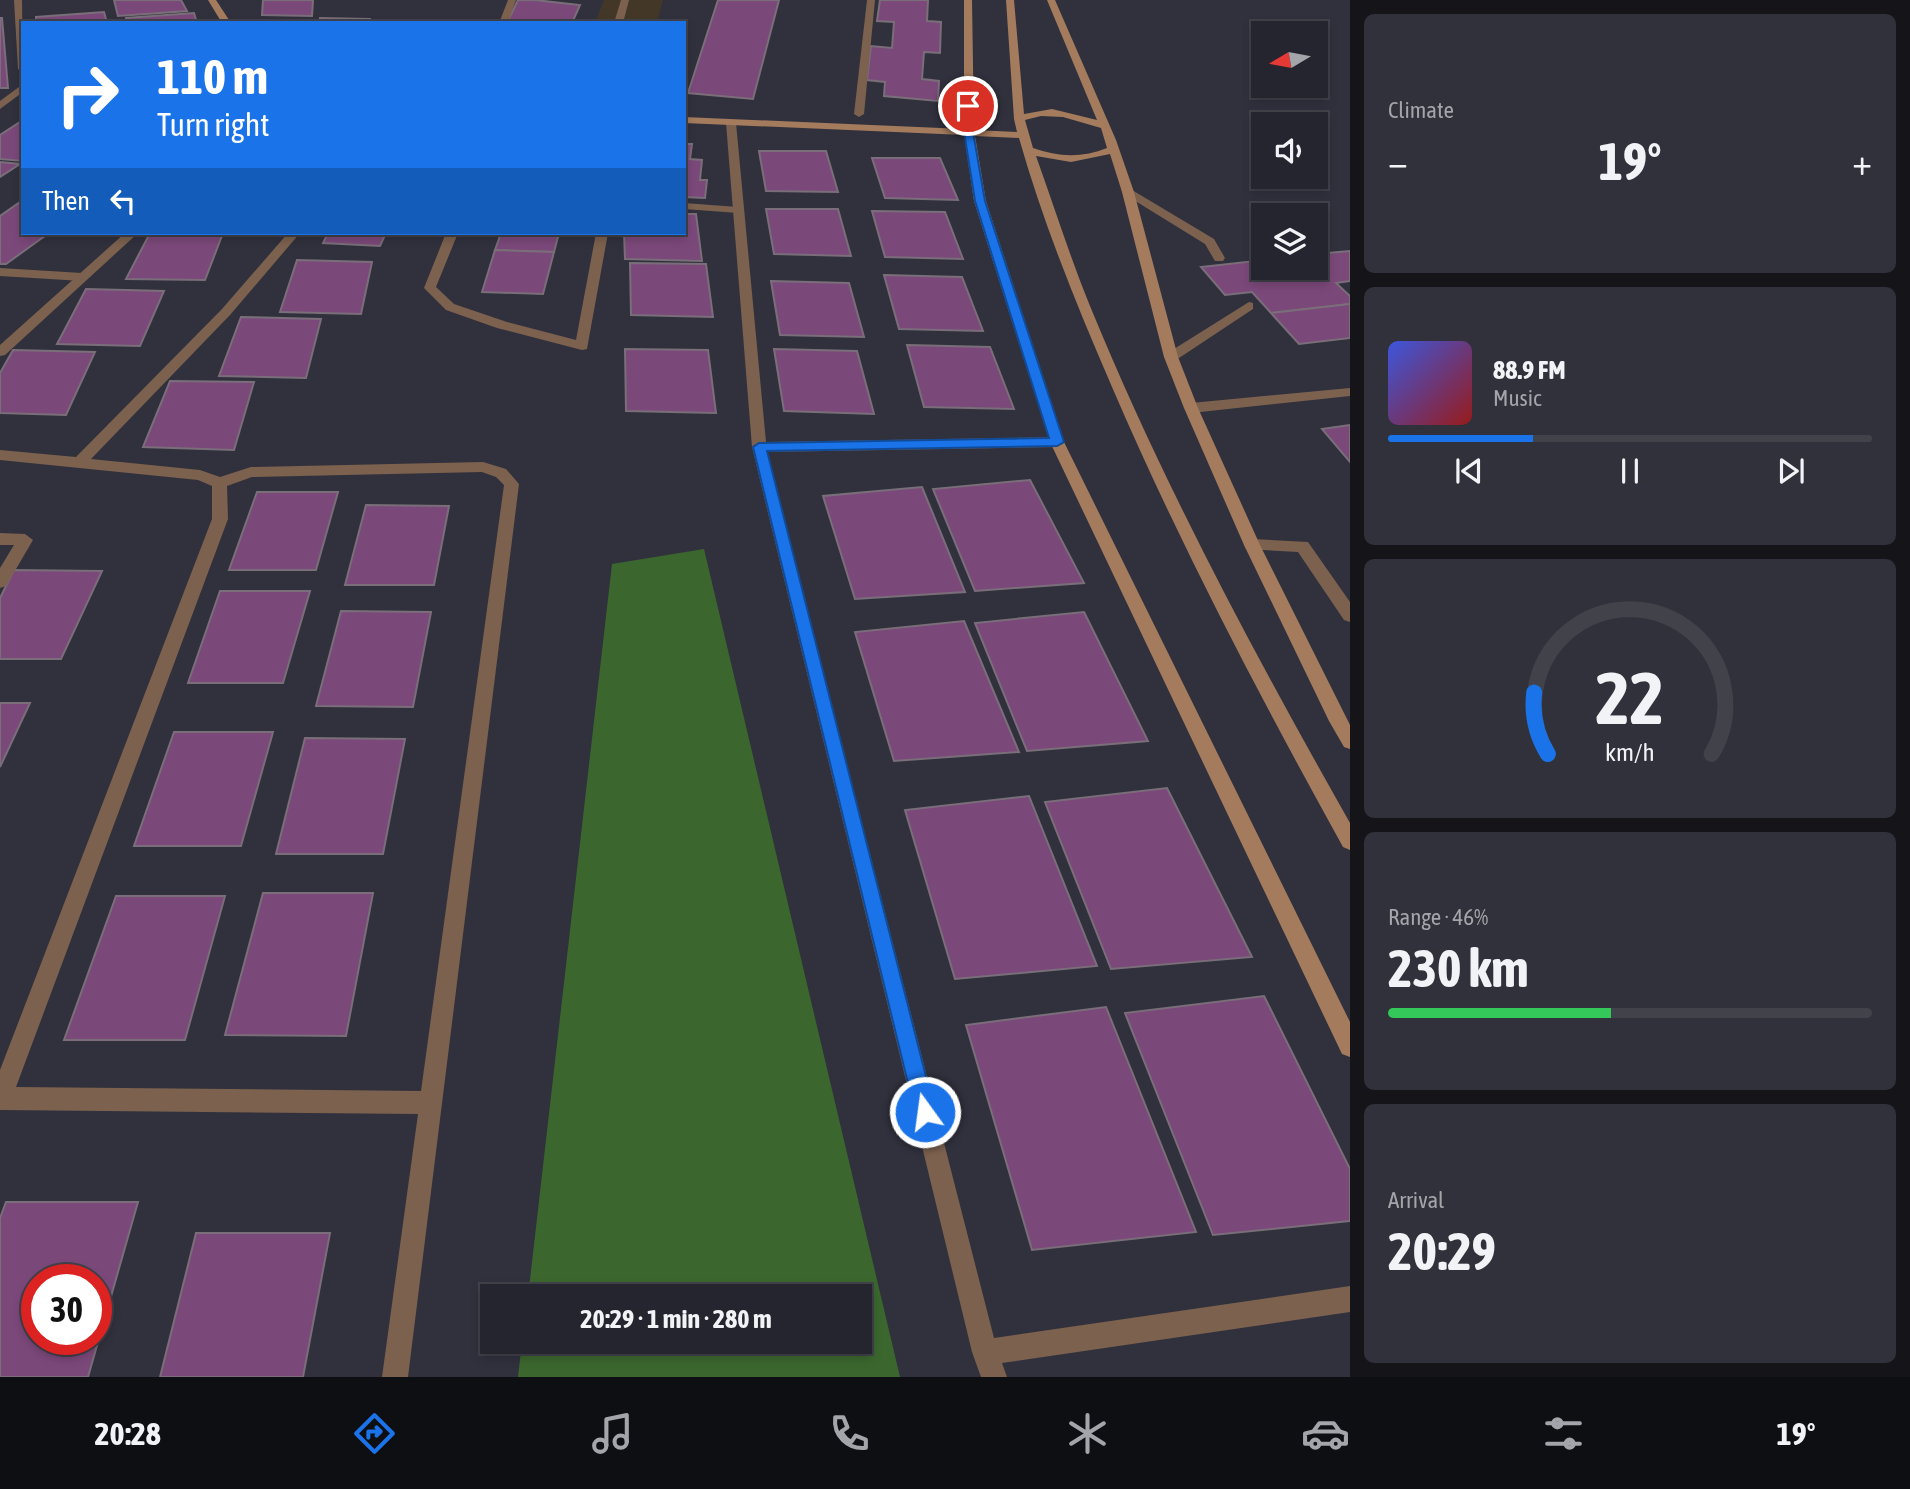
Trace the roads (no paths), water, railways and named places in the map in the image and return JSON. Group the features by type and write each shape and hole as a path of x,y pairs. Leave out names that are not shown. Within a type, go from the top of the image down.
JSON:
{"main road":[{"path":"212,0 226,21"},
{"path":"968,0 968,132 980,201 1057,442 1350,1046"},
{"path":"1010,0 1019,119 1083,305 1150,458 1259,678 1350,841"},
{"path":"1051,0 1105,126 1128,192 1171,357 1191,408 1252,545 1335,716 1350,741"},
{"path":"1019,119 1042,112 1058,112 1105,126"},
{"path":"686,120 968,132 1026,142 1042,155 1073,160 1102,155 1113,149"}],"street":[{"path":"18,0 21,41"},
{"path":"504,21 512,0"},
{"path":"619,21 625,0"},
{"path":"859,114 871,0"},
{"path":"0,106 21,89"},
{"path":"731,123 759,447 985,1352 994,1377"},
{"path":"1128,192 1210,242 1219,258"},
{"path":"686,206 738,210"},
{"path":"0,352 130,235"},
{"path":"79,463 226,312 292,235"},
{"path":"451,235 430,288 450,307 502,325 582,346 602,235"},
{"path":"0,272 82,277"},
{"path":"1171,357 1249,306"},
{"path":"1191,408 1350,392"},
{"path":"759,447 1057,442"},
{"path":"0,455 200,475 219,483 251,472 483,467 502,473 512,484 395,1377"},
{"path":"219,483 220,519 0,1098 432,1103"},
{"path":"0,539 24,540 0,582"},
{"path":"1252,545 1302,546 1350,615"},
{"path":"985,1352 1350,1299"}]}
